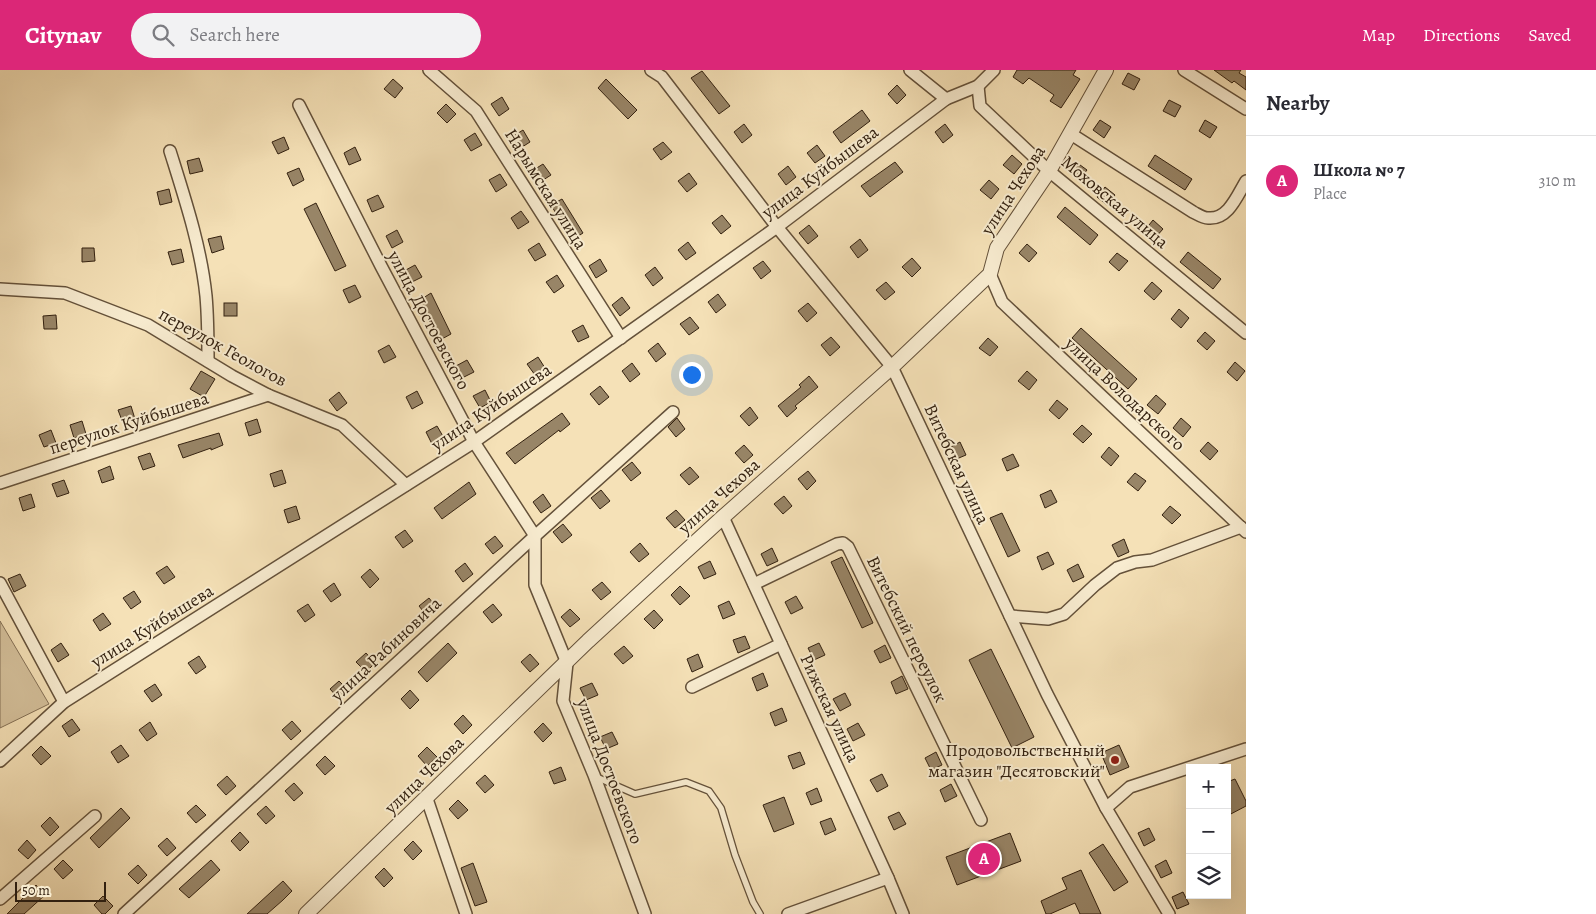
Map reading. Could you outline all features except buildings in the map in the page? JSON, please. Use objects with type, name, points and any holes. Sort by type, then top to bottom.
[{"type":"street","name":"Нарымская улица","points":[[429,70],[476,111],[620,338]]},
{"type":"street","name":"Витебская улица","points":[[651,70],[662,76],[777,227],[892,367],[1047,694],[1106,808],[1169,914]]},
{"type":"street","points":[[910,70],[946,98]]},
{"type":"street","name":"улица Куйбышева","points":[[0,762],[64,702],[474,442],[777,227],[946,98],[978,86],[994,70]]},
{"type":"street","name":"улица Чехова","points":[[306,914],[427,799],[588,641],[723,517],[892,367],[990,274],[997,248],[1049,171],[1106,70]]},
{"type":"street","points":[[1184,70],[1246,108]]},
{"type":"street","name":"Моховская улица","points":[[978,86],[980,106],[1049,171],[1246,333]]},
{"type":"street","name":"улица Достоевского","points":[[299,105],[474,442],[535,536],[535,585],[567,663],[563,702],[594,776],[645,914]]},
{"type":"street","points":[[1071,134],[1206,219],[1220,216],[1230,207],[1246,181]]},
{"type":"street","points":[[170,151],[199,253],[206,296],[208,362]]},
{"type":"street","name":"улица Володарского","points":[[990,274],[1002,302],[1243,530]]},
{"type":"street","name":"переулок Геологов","points":[[0,289],[65,293],[148,325],[208,362],[268,395],[342,425],[406,485]]},
{"type":"street","name":"переулок Куйбышева","points":[[0,483],[268,395]]},
{"type":"street","name":"улица Рабиновича","points":[[124,914],[535,536],[673,412]]},
{"type":"street","name":"Рижская улица","points":[[723,517],[903,914]]},
{"type":"street","points":[[1010,616],[1048,620],[1064,614],[1095,585],[1117,568],[1135,562],[1152,560],[1243,530]]},
{"type":"street","name":"Витебский переулок","points":[[754,584],[837,544],[842,543],[848,547],[981,820]]},
{"type":"street","points":[[0,583],[64,702]]},
{"type":"street","points":[[692,687],[781,644]]},
{"type":"street","points":[[1106,808],[1130,787],[1246,749]]},
{"type":"street","points":[[427,799],[464,913]]},
{"type":"street","points":[[0,899],[95,816]]},
{"type":"street","points":[[788,914],[888,878]]},
{"type":"lane","points":[[594,776],[635,794],[686,782],[709,791],[721,808],[735,855],[753,902],[760,914]]},
{"type":"shaded area","points":[[0,621],[49,704],[0,728]]},
{"type":"place","name":"Продовольственный магазин \"Деcятовский\"","points":[[1115,760]]},
{"type":"place","name":"Школа № 7","points":[[984,859]]}]
